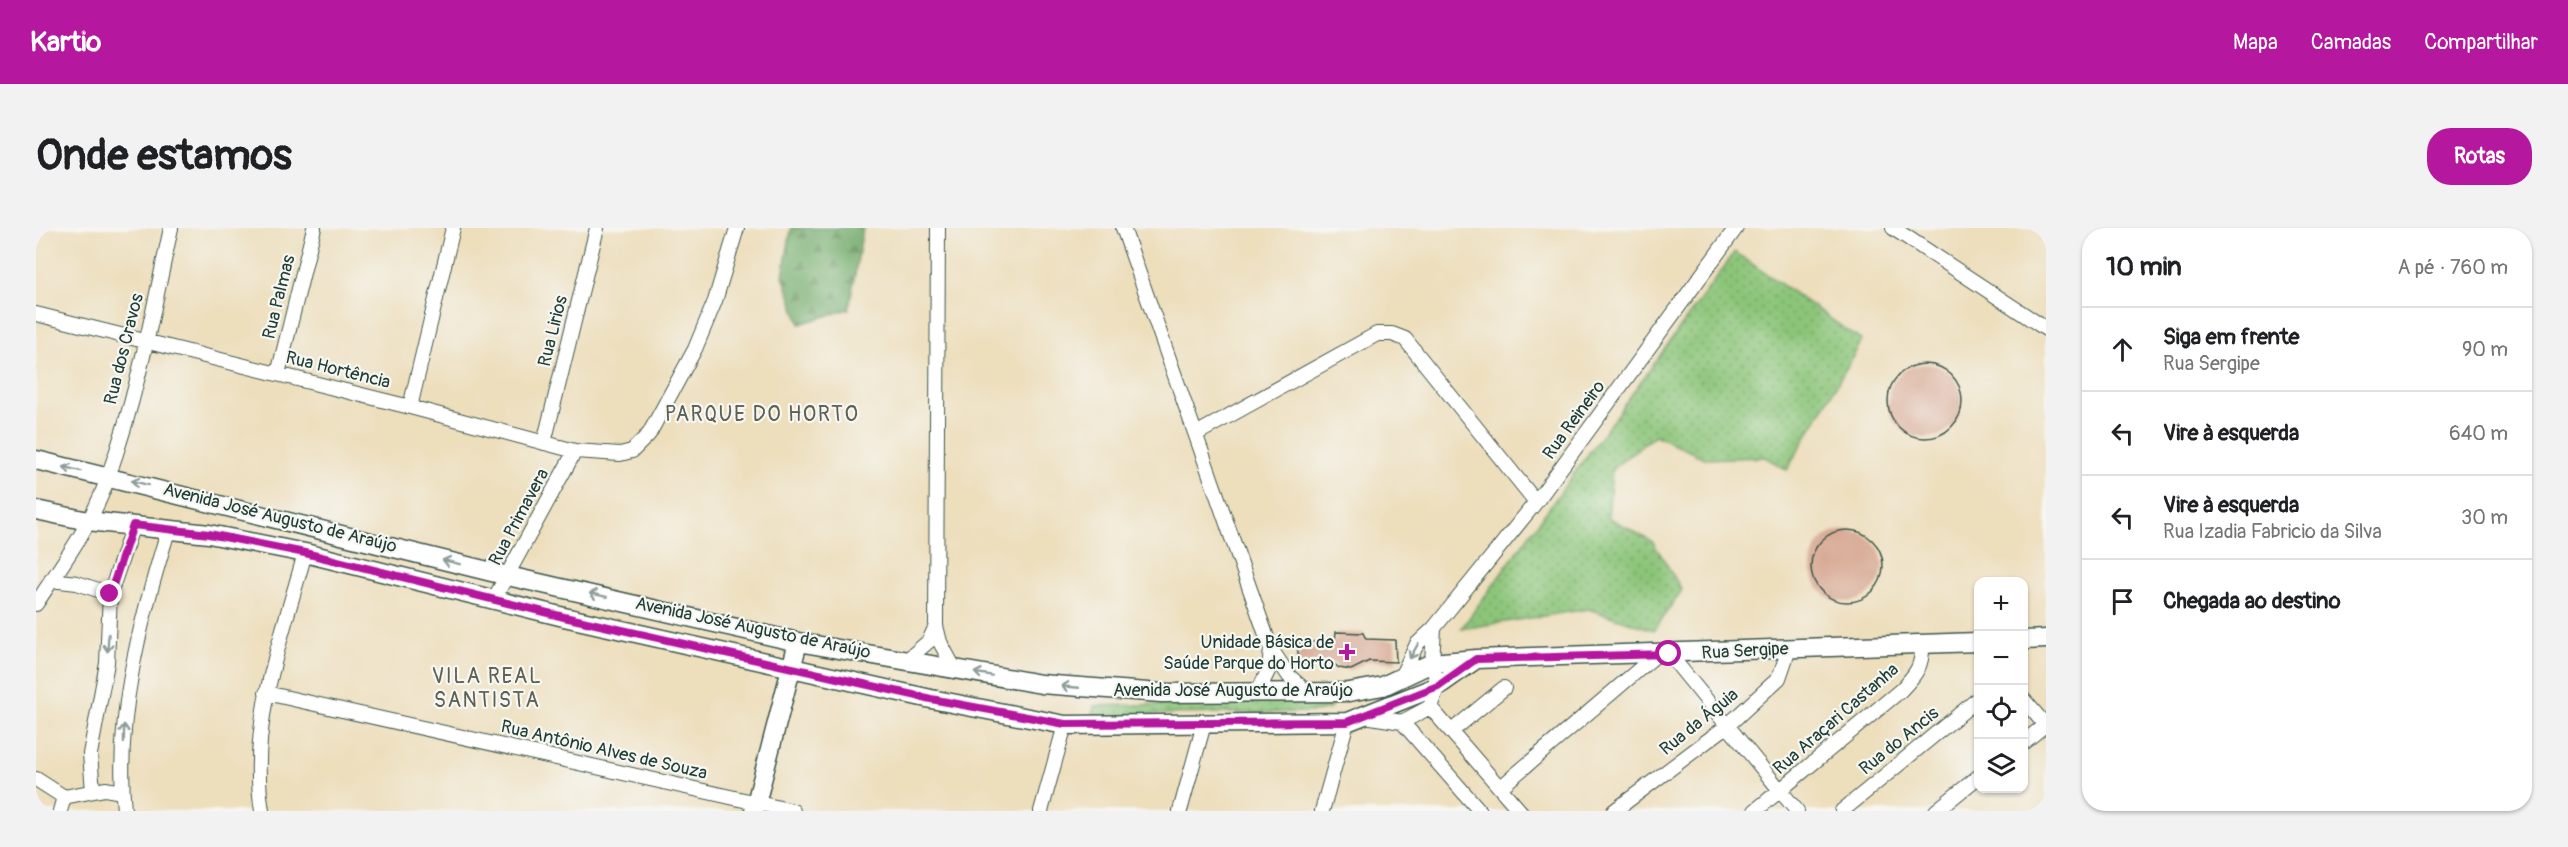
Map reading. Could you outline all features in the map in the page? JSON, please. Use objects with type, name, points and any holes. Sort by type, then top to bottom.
[{"type":"street","name":"Rua dos Cravos","points":[[36,604],[88,521],[108,478],[146,342],[171,228]]},
{"type":"street","name":"Rua Palmas","points":[[278,374],[314,228]]},
{"type":"street","points":[[410,406],[453,228]]},
{"type":"street","name":"Rua Lirios","points":[[544,443],[597,228]]},
{"type":"street","name":"Rua Hortência","points":[[36,314],[410,406],[575,451],[620,454],[632,451],[649,434],[695,349],[716,301],[737,228]]},
{"type":"street","points":[[938,228],[936,626],[940,642],[954,668]]},
{"type":"street","points":[[1123,228],[1271,650],[1289,676],[1307,692]]},
{"type":"street","name":"Rua Reineiro","points":[[1400,679],[1417,644],[1434,628],[1536,502],[1736,228]]},
{"type":"street","points":[[1893,228],[2046,329]]},
{"type":"street","points":[[1196,434],[1377,334],[1392,334],[1405,339],[1536,502]]},
{"type":"street","name":"Rua Primavera","points":[[494,599],[575,451]]},
{"type":"street","name":"Avenida José Augusto de Araújo","points":[[36,460],[108,478],[127,480],[508,576],[798,645],[907,660],[1041,684],[1161,693],[1349,692],[1383,686],[1432,663],[1476,659]]},
{"type":"street","name":"Avenida José Augusto de Araújo","points":[[36,510],[88,521],[209,534],[305,553],[494,599],[931,699],[1065,724],[1347,722],[1438,686],[1476,659]]},
{"type":"street","points":[[93,791],[90,754],[107,663],[110,594],[133,525]]},
{"type":"street","points":[[124,811],[122,792],[126,704],[142,615],[168,531]]},
{"type":"street","points":[[262,811],[259,742],[266,693],[305,553]]},
{"type":"street","points":[[51,580],[77,584],[110,594]]},
{"type":"street","points":[[907,660],[929,641],[936,626]]},
{"type":"street","points":[[1365,716],[1402,722],[1430,707],[1438,686],[1432,663],[1431,642],[1434,628]]},
{"type":"street","points":[[2028,640],[2046,639]]},
{"type":"street","name":"Rua Sergipe","points":[[1476,659],[1663,655],[1974,642]]},
{"type":"street","name":"Rua Araçari Castanha","points":[[1755,811],[1901,690],[1920,670],[1923,659],[1922,644]]},
{"type":"street","points":[[755,807],[798,645]]},
{"type":"street","name":"Rua da Águia","points":[[1614,811],[1727,726],[1779,678],[1789,648]]},
{"type":"street","points":[[1257,694],[1269,669],[1271,650]]},
{"type":"street","points":[[1501,787],[1663,655],[1727,726],[1797,811]]},
{"type":"street","points":[[1453,730],[1504,688]]},
{"type":"street","name":"Rua Antônio Alves de Souza","points":[[266,693],[755,807],[793,811]]},
{"type":"street","name":"Rua do Ancis","points":[[1842,811],[1974,702]]},
{"type":"street","points":[[2028,705],[2046,725],[2028,739]]},
{"type":"street","points":[[1430,707],[1453,730],[1520,811]]},
{"type":"street","points":[[1322,811],[1347,722]]},
{"type":"street","points":[[1402,722],[1480,811]]},
{"type":"street","points":[[1041,811],[1065,724]]},
{"type":"street","points":[[1180,811],[1204,724]]},
{"type":"street","points":[[36,779],[62,804],[93,791],[105,789],[122,792]]},
{"type":"street","points":[[1936,811],[1974,780]]},
{"type":"green space","points":[[791,228],[863,228],[849,309],[800,324],[783,276]]},
{"type":"green space","points":[[1735,252],[1862,341],[1787,470],[1765,457],[1706,459],[1655,435],[1612,469],[1608,517],[1653,542],[1682,590],[1654,630],[1588,609],[1461,629]]},
{"type":"green space","points":[[1335,700],[1330,709],[1315,712],[1092,715],[1094,706]]},
{"type":"building","points":[[1925,364],[1946,370],[1956,380],[1962,401],[1956,422],[1946,432],[1925,438],[1904,432],[1894,422],[1888,401],[1894,380],[1904,370]]},
{"type":"building","points":[[1847,530],[1867,536],[1877,546],[1883,566],[1877,586],[1867,596],[1847,602],[1827,596],[1817,586],[1811,566],[1817,546],[1827,536]]},
{"type":"building","name":"Unidade Básica de Saúde Parque do Horto","points":[[1336,632],[1363,633],[1366,639],[1395,640],[1396,662],[1369,661],[1351,670],[1339,668],[1333,663],[1299,664],[1297,643],[1335,641]]},
{"type":"place","name":"Unidade Básica de Saúde Parque do Horto","points":[[1347,652]]},
{"type":"district","name":"PARQUE DO HORTO","points":[[762,414]]},
{"type":"district","name":"VILA REAL SANTISTA","points":[[487,688]]},
{"type":"route","points":[[110,594],[133,525],[168,531],[209,534],[305,553],[564,617],[931,699],[1065,724],[1347,722],[1438,686],[1476,659],[1669,654]]}]
